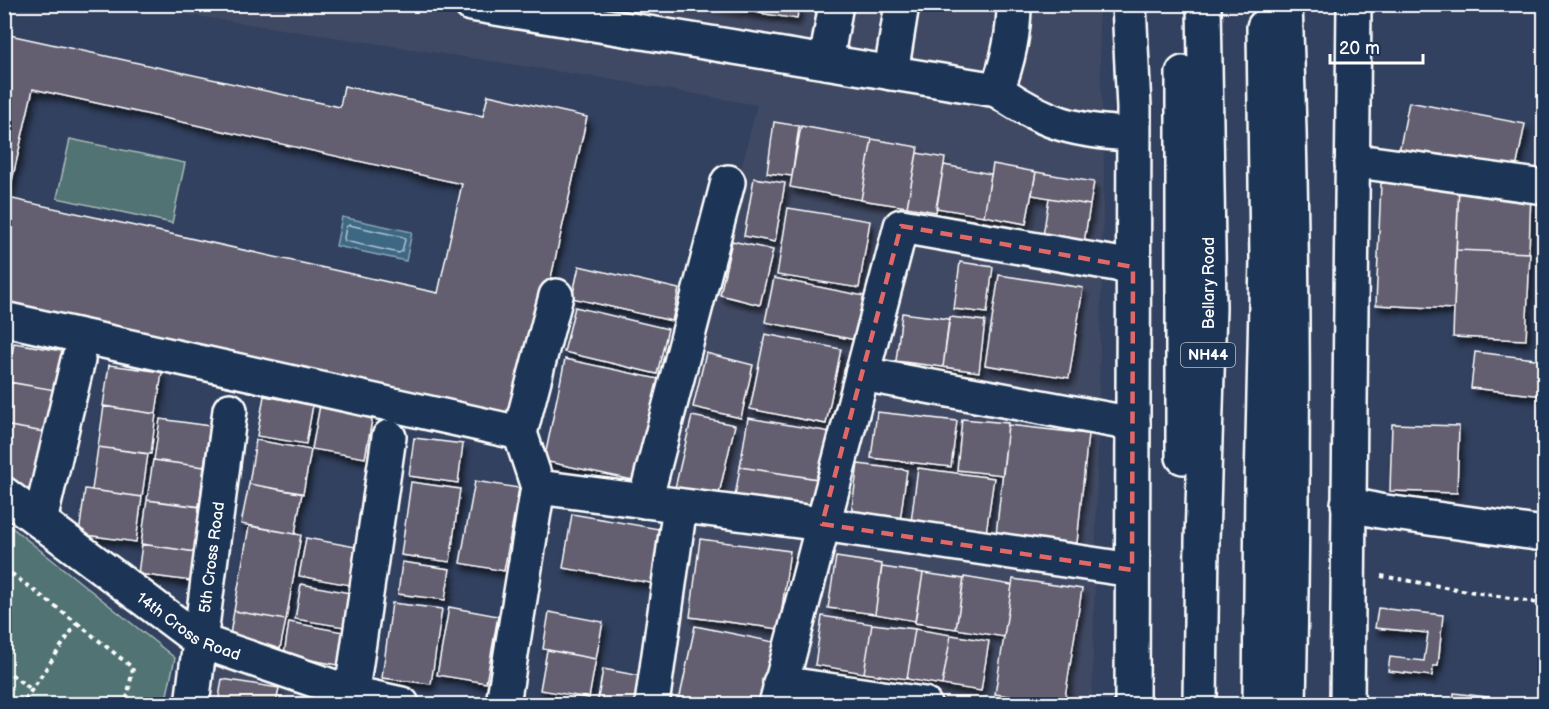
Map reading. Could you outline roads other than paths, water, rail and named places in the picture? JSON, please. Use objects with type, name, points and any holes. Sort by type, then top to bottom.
[{"type":"main road","points":[[471,4],[997,90],[1017,104],[1060,125],[1084,131],[1133,134]]},
{"type":"main road","points":[[826,62],[836,4]]},
{"type":"main road","points":[[891,73],[902,4]]},
{"type":"main road","points":[[997,90],[1006,68],[1011,44],[1014,4]]},
{"type":"main road","points":[[1129,4],[1133,134],[1132,705]]},
{"type":"main road","name":"Bellary Road","points":[[1182,705],[1183,4]]},
{"type":"main road","name":"Bellary Road","points":[[1200,705],[1209,308],[1204,4]]},
{"type":"main road","points":[[1260,705],[1267,259],[1264,4]]},
{"type":"main road","points":[[1285,4],[1291,165],[1290,705]]},
{"type":"main road","points":[[1347,705],[1354,4]]},
{"type":"main road","points":[[1352,163],[1372,163],[1545,187]]},
{"type":"main road","points":[[645,501],[728,182]]},
{"type":"main road","points":[[924,705],[778,694],[901,226],[1133,267]]},
{"type":"main road","points":[[503,705],[538,487],[520,433],[556,296]]},
{"type":"main road","points":[[4,319],[520,433]]},
{"type":"main road","points":[[40,521],[78,360]]},
{"type":"main road","points":[[862,374],[1133,424]]},
{"type":"main road","name":"5th Cross Road","points":[[192,705],[230,410]]},
{"type":"main road","points":[[351,699],[389,437]]},
{"type":"main road","points":[[538,487],[822,524],[1132,570]]},
{"type":"main road","name":"14th Cross Road","points":[[4,494],[200,641],[351,699],[402,705]]},
{"type":"main road","points":[[1348,504],[1379,511],[1545,534]]},
{"type":"main road","points":[[652,705],[680,506]]},
{"type":"water","points":[[342,217],[412,232],[406,261],[336,246]]}]
